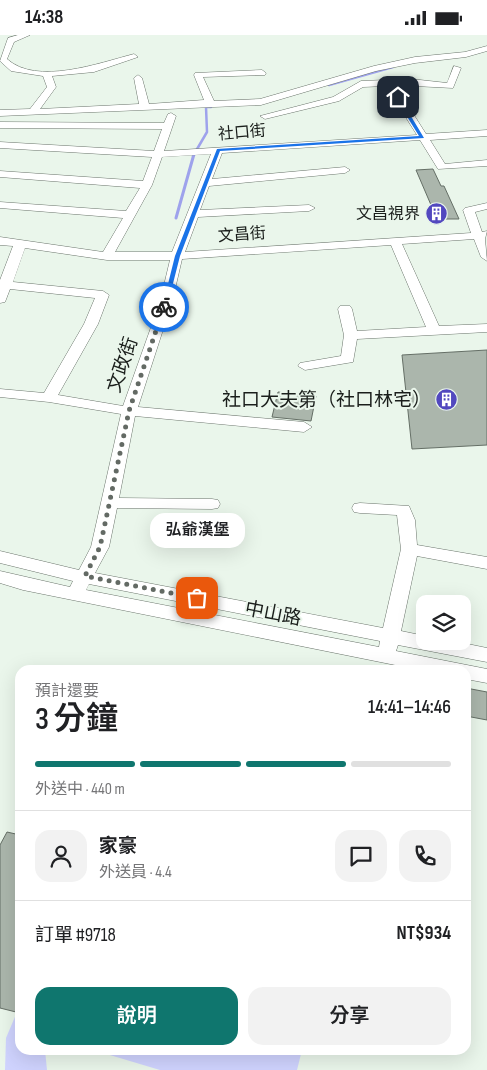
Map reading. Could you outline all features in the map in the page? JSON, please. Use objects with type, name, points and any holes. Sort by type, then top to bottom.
[{"type":"street","points":[[26,35],[11,40],[2,53],[3,59],[13,69],[47,73],[94,69],[134,57]]},
{"type":"street","points":[[0,113],[261,102],[374,69],[415,60],[466,54],[487,48]]},
{"type":"street","points":[[265,116],[338,103],[361,84],[411,82],[450,86],[457,68]]},
{"type":"street","points":[[33,112],[52,87],[47,73]]},
{"type":"street","points":[[205,104],[209,101],[198,75],[262,73]]},
{"type":"street","points":[[138,78],[145,108]]},
{"type":"street","points":[[389,83],[442,167],[487,163]]},
{"type":"street","points":[[0,125],[15,112]]},
{"type":"street","points":[[134,116],[173,119]]},
{"type":"street","points":[[0,125],[173,119]]},
{"type":"street","points":[[107,256],[147,185],[173,119]]},
{"type":"street","name":"社口街","points":[[0,145],[159,154],[487,133]]},
{"type":"street","points":[[208,183],[346,168],[333,142]]},
{"type":"street","name":"文政街","points":[[75,594],[100,547],[129,411],[166,303],[177,256],[193,214],[208,183],[218,150]]},
{"type":"street","points":[[0,174],[147,185]]},
{"type":"street","points":[[0,205],[129,215]]},
{"type":"street","points":[[487,206],[470,210],[482,235],[487,257]]},
{"type":"street","points":[[193,214],[309,208]]},
{"type":"street","name":"文昌街","points":[[0,241],[107,256],[177,256],[482,235]]},
{"type":"street","points":[[395,241],[433,329]]},
{"type":"street","points":[[0,299],[2,285],[20,244]]},
{"type":"street","points":[[2,285],[103,295],[91,324],[49,398]]},
{"type":"street","points":[[306,366],[348,359],[351,335],[345,309]]},
{"type":"street","points":[[351,335],[433,329],[487,328]]},
{"type":"street","points":[[0,393],[49,398],[129,411],[304,427]]},
{"type":"street","points":[[110,503],[212,504]]},
{"type":"street","points":[[360,507],[403,511],[408,520],[406,539],[410,549],[386,656]]},
{"type":"street","points":[[410,549],[487,563]]},
{"type":"street","name":"中山路","points":[[0,557],[48,570],[487,655]]},
{"type":"street","name":"中山路","points":[[0,577],[24,584],[432,665]]},
{"type":"street","points":[[471,673],[487,676]]},
{"type":"shaded area","points":[[15,1017],[15,1055],[46,1055],[47,1070],[5,1070],[6,1038]]},
{"type":"shaded area","points":[[110,1055],[301,1055],[297,1070],[160,1070]]},
{"type":"building","points":[[433,169],[441,186],[444,186],[459,219],[437,219],[416,170]]},
{"type":"building","name":"社口大夫第（社口林宅）","points":[[487,350],[487,445],[412,449],[402,355]]},
{"type":"building","points":[[278,392],[316,396],[311,421],[272,417]]},
{"type":"building","points":[[471,689],[487,692],[487,720],[471,717]]},
{"type":"building","points":[[7,832],[15,834],[15,1012],[0,1008],[0,845]]},
{"type":"waterway","points":[[329,85],[393,67]]},
{"type":"waterway","points":[[194,155],[207,132],[206,107],[211,107]]},
{"type":"waterway","points":[[176,218],[194,155]]},
{"type":"way so far","points":[[164,307],[129,411],[100,547],[85,576],[197,598]]},
{"type":"place","name":"文昌視界","points":[[436,214]]},
{"type":"place","name":"社口大夫第（社口林宅）","points":[[447,400]]},
{"type":"place","name":"弘爺漢堡","points":[[197,598]]},
{"type":"route","points":[[164,307],[177,256],[195,209],[208,183],[218,150],[272,145],[422,137],[398,97]]}]
